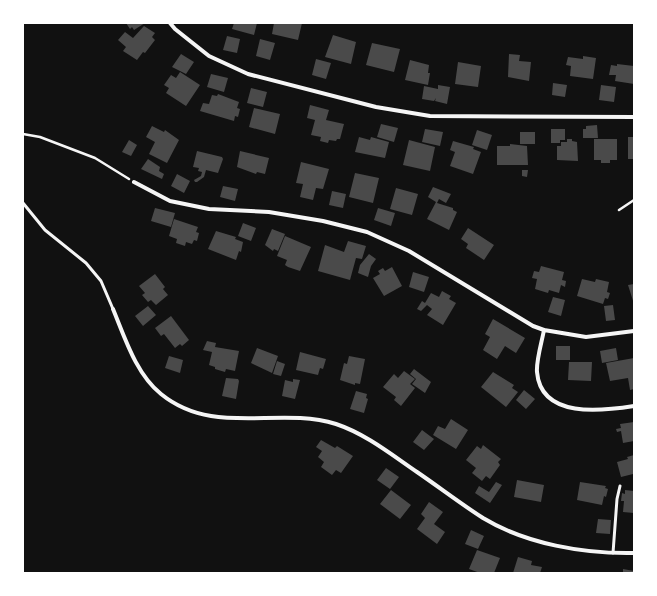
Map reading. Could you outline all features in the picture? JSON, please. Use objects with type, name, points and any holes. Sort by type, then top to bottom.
[{"type":"street","points":[[170,23],[175,29],[209,56],[248,74],[376,107],[430,116],[634,117]]},
{"type":"street","points":[[134,182],[170,201],[209,209],[269,212],[323,221],[367,232],[409,251],[533,326],[544,330],[586,337],[634,331]]},
{"type":"street","points":[[113,309],[139,368],[160,394],[192,412],[232,420],[293,417],[336,424],[369,439],[484,518],[529,538],[563,547],[613,553],[634,553]]},
{"type":"street","points":[[544,330],[537,372],[543,390],[558,403],[574,409],[596,410],[634,406]]},
{"type":"lane","points":[[23,203],[44,230],[86,263],[101,281],[113,309]]},
{"type":"lane","points":[[613,553],[617,499],[620,486]]},
{"type":"path","points":[[23,134],[40,138],[95,158],[134,182]]},
{"type":"path","points":[[619,210],[634,200]]},
{"type":"building","points":[[126,23],[145,23],[134,30],[132,27],[130,29]]},
{"type":"building","points":[[234,23],[257,23],[254,35],[232,29]]},
{"type":"building","points":[[274,23],[302,23],[298,40],[272,34]]},
{"type":"building","points":[[144,26],[155,33],[152,37],[155,40],[145,53],[143,52],[137,60],[123,51],[126,47],[118,40],[125,32],[133,38]]},
{"type":"building","points":[[333,35],[356,42],[351,64],[325,57]]},
{"type":"building","points":[[227,36],[240,39],[237,53],[223,50]]},
{"type":"building","points":[[260,39],[275,43],[270,60],[256,56]]},
{"type":"building","points":[[372,43],[400,49],[394,72],[366,65]]},
{"type":"building","points":[[181,54],[194,62],[186,74],[172,67]]},
{"type":"building","points":[[509,54],[520,55],[519,61],[531,62],[529,81],[508,77]]},
{"type":"building","points":[[583,56],[596,58],[593,79],[570,76],[571,66],[566,65],[568,57],[583,59]]},
{"type":"building","points":[[316,59],[331,63],[326,79],[312,75]]},
{"type":"building","points":[[410,60],[429,65],[428,73],[430,73],[428,85],[405,80]]},
{"type":"building","points":[[458,62],[481,66],[478,87],[455,84]]},
{"type":"building","points":[[617,64],[634,66],[634,84],[615,81],[616,75],[609,75],[611,65],[617,66]]},
{"type":"building","points":[[180,72],[200,85],[186,106],[166,93],[169,88],[164,85],[171,75],[176,78]]},
{"type":"building","points":[[211,74],[228,78],[224,92],[207,87]]},
{"type":"building","points":[[553,83],[567,85],[565,97],[552,95]]},
{"type":"building","points":[[438,85],[450,87],[447,104],[435,101],[436,98],[434,101],[422,99],[424,86],[438,89]]},
{"type":"building","points":[[601,85],[616,87],[614,102],[599,100]]},
{"type":"building","points":[[251,88],[267,92],[263,107],[247,103]]},
{"type":"building","points":[[218,94],[239,102],[237,108],[240,109],[238,117],[235,116],[234,121],[200,111],[203,103],[209,104],[212,95],[217,96]]},
{"type":"building","points":[[310,105],[329,110],[326,120],[344,124],[340,139],[337,139],[336,141],[329,140],[328,143],[320,141],[321,137],[311,135],[315,120],[307,118]]},
{"type":"building","points":[[254,108],[280,114],[275,134],[249,127]]},
{"type":"building","points":[[381,124],[398,128],[394,142],[377,137]]},
{"type":"building","points":[[597,125],[598,138],[583,138],[583,129],[586,129],[586,126]]},
{"type":"building","points":[[152,126],[164,132],[165,130],[179,140],[167,163],[149,154],[155,142],[146,137]]},
{"type":"building","points":[[425,129],[443,132],[440,146],[422,142]]},
{"type":"building","points":[[551,129],[565,129],[565,140],[560,140],[560,143],[551,143]]},
{"type":"building","points":[[477,130],[492,135],[487,150],[472,145]]},
{"type":"building","points":[[520,132],[535,132],[535,144],[520,144]]},
{"type":"building","points":[[359,137],[370,140],[371,137],[389,142],[385,158],[355,152]]},
{"type":"building","points":[[628,137],[634,137],[634,159],[628,159]]},
{"type":"building","points":[[567,139],[572,139],[572,141],[577,142],[578,161],[557,160],[557,146],[561,146],[561,142],[567,142]]},
{"type":"building","points":[[594,139],[617,139],[617,160],[610,160],[610,163],[601,163],[601,160],[594,160]]},
{"type":"building","points":[[129,140],[137,145],[131,156],[122,152]]},
{"type":"building","points":[[409,140],[435,147],[430,171],[403,165]]},
{"type":"building","points":[[453,141],[474,147],[473,149],[481,152],[473,174],[450,166],[455,152],[450,150]]},
{"type":"building","points":[[510,144],[527,146],[528,165],[497,165],[497,146],[510,146]]},
{"type":"building","points":[[197,151],[222,157],[223,159],[218,173],[206,170],[204,177],[195,182],[194,180],[201,176],[202,172],[198,171],[199,168],[193,167]]},
{"type":"building","points":[[240,151],[269,158],[265,174],[257,172],[256,174],[237,167]]},
{"type":"building","points":[[148,159],[160,167],[159,171],[164,174],[162,179],[141,169]]},
{"type":"building","points":[[301,162],[329,169],[323,189],[316,188],[313,200],[300,197],[303,184],[296,183]]},
{"type":"building","points":[[522,170],[528,170],[527,177],[522,176]]},
{"type":"building","points":[[355,173],[379,178],[373,203],[349,197]]},
{"type":"building","points":[[177,174],[190,181],[184,193],[171,186]]},
{"type":"building","points":[[223,186],[238,189],[235,201],[220,197]]},
{"type":"building","points":[[433,187],[451,194],[446,203],[439,199],[437,203],[453,208],[453,210],[457,212],[449,230],[427,219],[436,202],[428,197]]},
{"type":"building","points":[[396,188],[418,194],[412,215],[390,209]]},
{"type":"building","points":[[332,191],[346,194],[343,208],[329,205]]},
{"type":"building","points":[[155,208],[175,213],[171,227],[151,221]]},
{"type":"building","points":[[378,208],[395,213],[391,226],[374,220]]},
{"type":"building","points":[[174,219],[198,227],[196,232],[199,233],[197,241],[194,240],[192,244],[186,242],[185,246],[176,243],[177,239],[169,236]]},
{"type":"building","points":[[243,223],[256,228],[251,241],[238,236]]},
{"type":"building","points":[[468,228],[494,245],[484,260],[466,248],[468,244],[461,239]]},
{"type":"building","points":[[272,229],[285,234],[278,251],[274,249],[273,251],[265,245]]},
{"type":"building","points":[[216,231],[236,237],[235,239],[243,242],[241,252],[239,251],[236,260],[208,249]]},
{"type":"building","points":[[285,236],[311,247],[300,271],[288,267],[285,265],[287,260],[277,256]]},
{"type":"building","points":[[348,241],[366,246],[362,259],[356,258],[350,280],[318,271],[325,245],[344,252]]},
{"type":"building","points":[[369,254],[376,259],[371,266],[368,277],[358,273],[360,265]]},
{"type":"building","points":[[541,266],[564,272],[562,280],[566,281],[565,287],[561,285],[559,293],[549,290],[548,293],[535,289],[537,279],[532,278],[534,271],[539,272]]},
{"type":"building","points":[[392,267],[402,286],[384,296],[373,278],[380,274],[378,271],[383,268],[385,271]]},
{"type":"building","points":[[413,272],[429,277],[424,292],[409,287]]},
{"type":"building","points":[[155,274],[165,287],[163,289],[168,295],[156,305],[151,300],[148,302],[142,295],[145,293],[139,286]]},
{"type":"building","points":[[582,279],[595,282],[596,279],[609,282],[607,292],[610,293],[608,299],[605,298],[603,304],[577,296]]},
{"type":"building","points":[[634,284],[634,304],[628,285]]},
{"type":"building","points":[[442,291],[451,296],[449,299],[456,303],[443,325],[427,315],[432,309],[427,305],[421,311],[417,309],[422,301],[425,303],[431,293],[439,297]]},
{"type":"building","points":[[553,297],[565,300],[561,316],[548,312]]},
{"type":"building","points":[[613,305],[615,320],[606,321],[604,306]]},
{"type":"building","points":[[148,306],[156,315],[143,326],[135,316]]},
{"type":"building","points":[[171,316],[189,340],[182,346],[180,344],[175,348],[164,334],[161,336],[155,328]]},
{"type":"building","points":[[493,319],[525,338],[516,353],[505,346],[497,359],[483,350],[490,337],[485,334]]},
{"type":"building","points":[[207,341],[216,343],[215,347],[239,351],[235,371],[226,369],[225,372],[215,369],[215,367],[209,365],[212,352],[203,350]]},
{"type":"building","points":[[556,346],[570,346],[570,360],[556,360]]},
{"type":"building","points":[[257,348],[278,356],[272,373],[251,363]]},
{"type":"building","points":[[616,348],[618,360],[602,363],[600,351]]},
{"type":"building","points":[[300,352],[326,359],[323,369],[320,368],[318,375],[296,370]]},
{"type":"building","points":[[169,356],[183,360],[180,373],[165,368]]},
{"type":"building","points":[[349,356],[365,359],[360,384],[355,383],[355,385],[340,380],[344,363],[347,364]]},
{"type":"building","points":[[634,358],[634,389],[630,390],[628,378],[610,381],[606,363]]},
{"type":"building","points":[[277,361],[285,364],[281,376],[273,374]]},
{"type":"building","points":[[569,362],[592,362],[591,381],[568,380]]},
{"type":"building","points":[[414,369],[431,382],[425,393],[412,384],[416,379],[410,374]]},
{"type":"building","points":[[404,371],[415,379],[410,384],[415,388],[401,406],[394,400],[396,397],[383,387],[394,374],[398,378]]},
{"type":"building","points":[[493,372],[514,385],[512,388],[518,392],[506,407],[481,387]]},
{"type":"building","points":[[226,378],[238,379],[239,381],[236,399],[222,396]]},
{"type":"building","points":[[293,379],[300,380],[295,399],[282,396],[285,380],[293,382]]},
{"type":"building","points":[[524,390],[535,399],[526,409],[516,400]]},
{"type":"building","points":[[356,391],[367,394],[366,398],[368,399],[364,413],[350,409]]},
{"type":"building","points":[[451,419],[468,430],[456,449],[433,435],[438,426],[445,429]]},
{"type":"building","points":[[634,422],[634,441],[623,443],[621,431],[617,432],[616,429],[621,428],[620,424]]},
{"type":"building","points":[[422,430],[434,439],[424,450],[413,442]]},
{"type":"building","points":[[321,440],[335,448],[337,446],[353,456],[341,473],[336,470],[332,475],[321,467],[324,462],[318,457],[322,451],[316,447]]},
{"type":"building","points":[[483,445],[501,459],[498,462],[500,465],[490,479],[486,476],[482,481],[472,473],[476,468],[466,460],[477,446],[481,449]]},
{"type":"building","points":[[634,455],[633,474],[621,477],[617,462],[628,459],[627,457]]},
{"type":"building","points":[[386,468],[399,477],[390,489],[377,480]]},
{"type":"building","points":[[517,480],[544,485],[541,502],[514,497]]},
{"type":"building","points":[[496,482],[502,485],[490,503],[475,493],[479,486],[489,492]]},
{"type":"building","points":[[580,482],[606,486],[605,488],[608,489],[606,497],[604,496],[602,505],[577,500]]},
{"type":"building","points":[[391,490],[411,505],[400,519],[380,504]]},
{"type":"building","points":[[625,490],[634,491],[634,513],[623,512],[624,501],[621,501],[622,493],[625,494]]},
{"type":"building","points":[[429,502],[443,512],[434,524],[445,532],[437,544],[417,529],[425,518],[421,514]]},
{"type":"building","points":[[598,519],[611,520],[610,534],[596,533]]},
{"type":"building","points":[[471,530],[484,536],[478,549],[465,544]]},
{"type":"building","points":[[477,550],[500,558],[494,573],[480,573],[469,569]]},
{"type":"building","points":[[518,557],[532,561],[531,565],[542,567],[540,573],[513,573]]},
{"type":"building","points":[[623,569],[634,571],[634,573],[623,573]]}]
